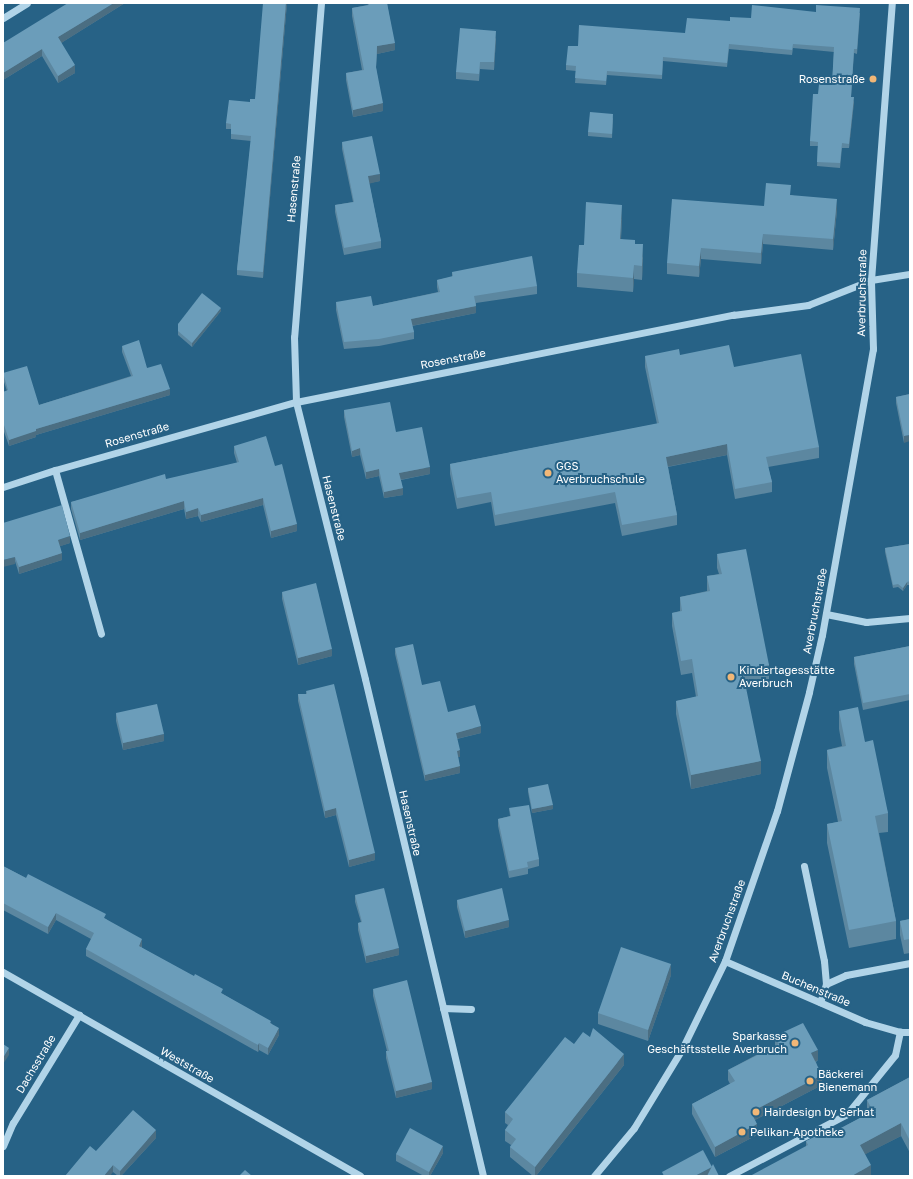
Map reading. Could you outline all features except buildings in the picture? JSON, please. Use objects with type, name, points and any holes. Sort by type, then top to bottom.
[{"type":"street","points":[[3,18],[27,3]]},
{"type":"street","name":"Hasenstraße","points":[[321,3],[294,337],[296,402],[483,1176]]},
{"type":"street","name":"Averbruchstraße","points":[[594,1176],[634,1128],[682,1050],[724,961],[777,811],[809,692],[826,614],[873,348],[871,280],[892,3]]},
{"type":"street","name":"Rosenstraße","points":[[3,487],[55,470],[296,402],[732,315],[808,306],[871,280],[910,274]]},
{"type":"street","points":[[55,470],[101,634]]},
{"type":"street","points":[[826,614],[866,622],[910,618]]},
{"type":"street","points":[[804,866],[824,961],[826,984],[820,1002]]},
{"type":"street","name":"Buchenstraße","points":[[724,961],[865,1022],[900,1032],[910,1032]]},
{"type":"street","points":[[826,984],[846,975],[910,963]]},
{"type":"street","name":"Weststraße","points":[[3,972],[360,1176]]},
{"type":"street","points":[[443,1008],[471,1009]]},
{"type":"street","name":"Dachsstraße","points":[[3,1146],[13,1123],[79,1015]]},
{"type":"street","points":[[728,1176],[847,1114],[895,1055],[900,1032]]},
{"type":"place","name":"Rosenstraße","points":[[873,79]]},
{"type":"place","name":"GGS Averbruchschule","points":[[548,473]]},
{"type":"place","name":"Kindertagesstätte Averbruch","points":[[731,677]]},
{"type":"place","name":"Sparkasse Geschäftsstelle Averbruch","points":[[795,1043]]},
{"type":"place","name":"Bäckerei Bienemann","points":[[810,1081]]},
{"type":"place","name":"Hairdesign by Serhat","points":[[756,1112]]},
{"type":"place","name":"Pelikan-Apotheke","points":[[742,1132]]}]
